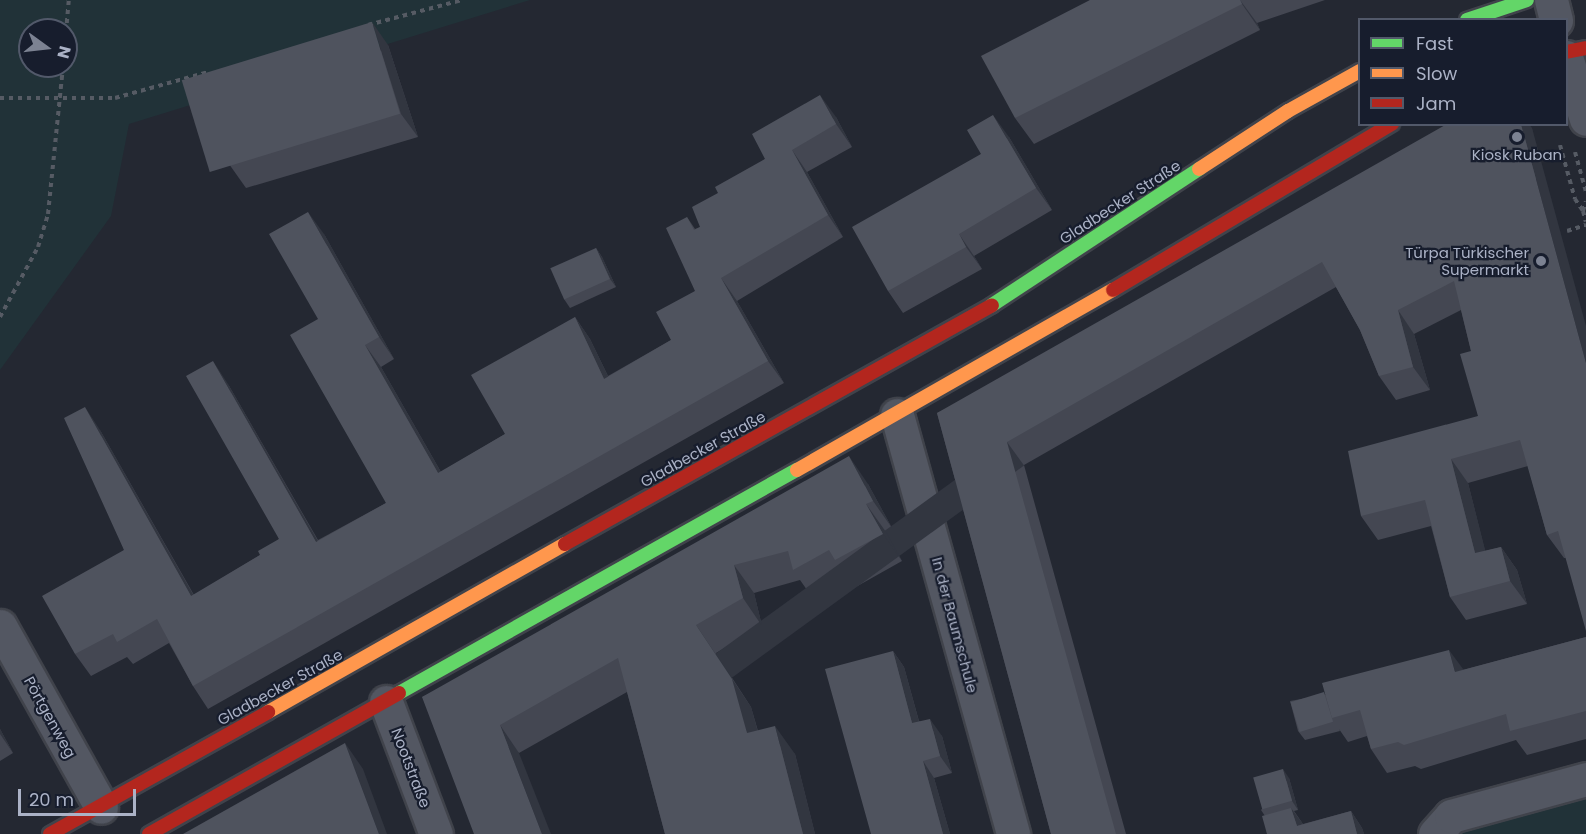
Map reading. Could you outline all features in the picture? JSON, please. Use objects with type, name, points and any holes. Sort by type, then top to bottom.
[{"type":"main road","points":[[1473,18],[1527,0]]},
{"type":"main road","points":[[1568,52],[1586,48]]},
{"type":"main road","name":"Gladbecker Straße","points":[[50,834],[1007,296],[1288,111],[1358,72]]},
{"type":"main road","points":[[149,834],[897,415],[1389,126]]},
{"type":"street","points":[[1551,0],[1556,18]]},
{"type":"street","points":[[1568,68],[1580,133]]},
{"type":"street","name":"In der Baumschule","points":[[897,415],[1013,834]]},
{"type":"street","name":"Pörtgenweg","points":[[0,626],[101,807]]},
{"type":"street","name":"Nootstraße","points":[[386,702],[436,834]]},
{"type":"street","points":[[1435,834],[1451,816],[1586,779]]},
{"type":"path","points":[[67,18],[69,0]]},
{"type":"path","points":[[356,29],[462,0]]},
{"type":"path","points":[[0,98],[60,95],[115,98],[219,69]]},
{"type":"path","points":[[0,317],[38,247],[48,214],[62,78]]},
{"type":"path","points":[[1580,133],[1586,192]]},
{"type":"path","points":[[1557,135],[1575,199],[1583,211],[1586,224],[1567,231]]},
{"type":"path","points":[[1583,211],[1586,201]]},
{"type":"shaded area","points":[[0,0],[530,0],[129,124],[111,216],[0,370]]},
{"type":"shaded area","points":[[1586,795],[1586,834],[1458,834],[1461,829]]},
{"type":"building","points":[[1090,0],[1240,0],[1242,4],[1015,118],[981,56]]},
{"type":"building","points":[[372,22],[400,114],[210,172],[182,80]]},
{"type":"building","points":[[820,95],[836,124],[792,150],[828,215],[721,278],[768,361],[193,686],[157,619],[117,642],[113,634],[75,654],[42,596],[124,550],[64,418],[85,407],[191,596],[260,555],[258,551],[279,539],[186,376],[213,361],[316,542],[386,503],[290,335],[318,319],[269,234],[308,212],[379,337],[365,345],[438,473],[505,434],[471,375],[575,317],[604,379],[671,340],[656,312],[695,291],[666,228],[687,217],[694,230],[700,227],[692,207],[718,193],[715,187],[765,159],[752,134]]},
{"type":"building","points":[[993,115],[1036,188],[959,234],[966,247],[888,291],[852,227],[981,154],[967,130]]},
{"type":"building","points":[[1443,126],[1522,126],[1586,363],[1586,631],[1558,531],[1547,535],[1520,440],[1451,459],[1475,553],[1501,547],[1510,581],[1450,597],[1425,500],[1361,516],[1348,451],[1478,416],[1460,354],[1471,351],[1454,281],[1398,310],[1413,367],[1379,376],[1360,330],[1322,262],[1007,442],[1116,834],[1051,834],[937,413]]},
{"type":"building","points":[[596,248],[610,279],[564,299],[550,268]]},
{"type":"building","points":[[849,456],[873,501],[866,504],[883,534],[835,560],[829,550],[793,570],[788,551],[734,565],[743,598],[696,625],[732,679],[747,733],[775,726],[803,834],[665,834],[618,658],[500,725],[542,834],[474,834],[422,697]]},
{"type":"building","points":[[1586,637],[1586,711],[1510,731],[1506,714],[1404,745],[1398,742],[1371,749],[1360,710],[1332,718],[1322,683],[1449,650],[1455,672]]},
{"type":"building","points":[[893,651],[912,723],[930,719],[940,756],[923,761],[943,834],[871,834],[825,669]]},
{"type":"building","points":[[1324,692],[1333,722],[1300,732],[1291,702]]},
{"type":"building","points":[[345,743],[379,834],[183,834]]},
{"type":"building","points":[[1283,769],[1292,801],[1262,809],[1253,778]]},
{"type":"building","points":[[1291,808],[1297,826],[1351,811],[1357,834],[1267,834],[1262,816]]},
{"type":"traffic: fast","points":[[1473,18],[1527,0]]},
{"type":"traffic: fast","points":[[992,305],[1199,169]]},
{"type":"traffic: fast","points":[[399,693],[797,470]]},
{"type":"traffic: slow","points":[[1199,169],[1288,111],[1358,72]]},
{"type":"traffic: slow","points":[[797,470],[1113,290]]},
{"type":"traffic: slow","points":[[268,712],[565,544]]},
{"type":"traffic: jam","points":[[1568,52],[1586,48]]},
{"type":"traffic: jam","points":[[1113,290],[1389,126]]},
{"type":"traffic: jam","points":[[565,544],[992,305]]},
{"type":"traffic: jam","points":[[149,834],[399,693]]},
{"type":"traffic: jam","points":[[50,834],[268,712]]},
{"type":"place","name":"Kiosk Ruban","points":[[1517,137]]},
{"type":"place","name":"Türpa Türkischer Supermarkt","points":[[1541,261]]}]
